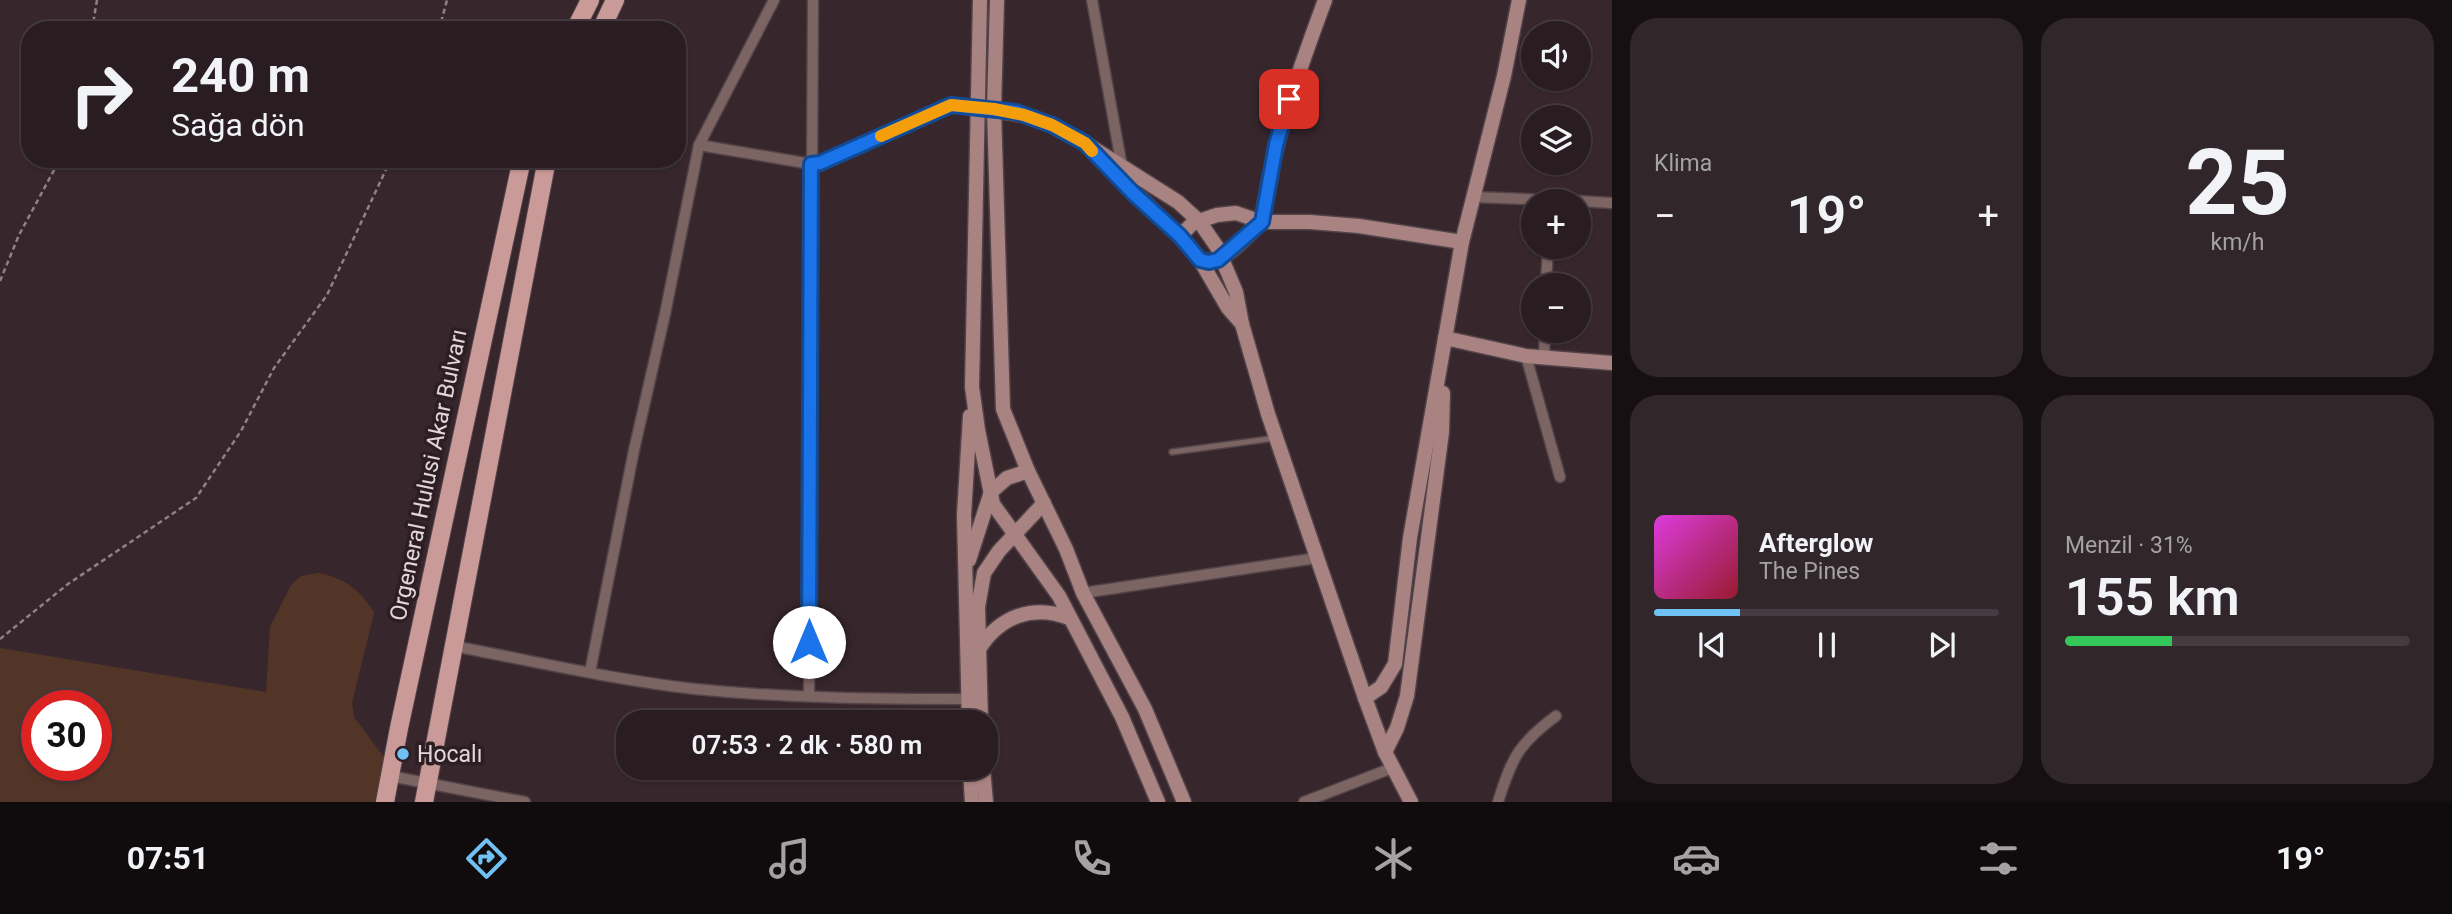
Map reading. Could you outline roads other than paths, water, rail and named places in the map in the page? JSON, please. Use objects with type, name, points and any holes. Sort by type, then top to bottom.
[{"type":"main road","points":[[580,21],[590,0]]},
{"type":"main road","points":[[605,21],[615,0]]},
{"type":"main road","name":"Orgeneral Hulusi Akar Bulvarı","points":[[386,802],[520,168]]},
{"type":"main road","points":[[424,802],[545,168]]},
{"type":"street","points":[[590,672],[699,145],[774,0]]},
{"type":"street","points":[[808,696],[813,0]]},
{"type":"street","points":[[968,710],[965,493],[972,387],[980,0]]},
{"type":"street","points":[[997,0],[994,109],[1003,409],[1083,593],[1145,709],[1184,802]]},
{"type":"street","points":[[1092,0],[1122,167]]},
{"type":"street","points":[[1200,260],[1213,262],[1222,257],[1262,222],[1270,170],[1281,125],[1325,0]]},
{"type":"street","points":[[1365,698],[1381,687],[1395,664],[1410,538],[1462,242],[1504,76],[1519,0]]},
{"type":"street","points":[[699,145],[811,164],[820,163],[951,105],[994,109],[1024,115],[1052,125],[1085,143],[1178,202],[1199,221],[1222,257],[1239,303],[1242,324],[1277,438],[1365,698],[1392,768],[1411,802]]},
{"type":"street","points":[[1085,143],[1133,193],[1180,236],[1200,260],[1227,308],[1242,324]]},
{"type":"street","points":[[1473,197],[1521,200]]},
{"type":"street","points":[[1591,202],[1612,203]]},
{"type":"street","points":[[1180,236],[1188,227],[1199,221],[1227,213],[1245,215],[1262,222],[1359,226],[1462,242]]},
{"type":"street","points":[[1445,339],[1526,356],[1612,363]]},
{"type":"street","points":[[1385,752],[1397,728],[1407,696],[1441,432],[1445,339]]},
{"type":"street","points":[[1544,357],[1545,343]]},
{"type":"street","points":[[1526,356],[1560,477]]},
{"type":"street","points":[[972,387],[993,504],[1059,596],[1122,717],[1158,802]]},
{"type":"street","points":[[965,572],[991,492],[1007,478],[1028,471]]},
{"type":"street","points":[[981,710],[978,607],[984,573],[999,551],[1044,503]]},
{"type":"street","points":[[1083,593],[1317,558]]},
{"type":"street","points":[[979,649],[993,630],[1013,617],[1036,612],[1069,618]]},
{"type":"street","points":[[453,646],[696,689],[808,696],[968,699]]},
{"type":"street","points":[[1498,802],[1517,751],[1556,716]]},
{"type":"street","points":[[1304,802],[1392,768]]},
{"type":"street","points":[[390,776],[525,802]]},
{"type":"street","points":[[971,780],[972,802]]},
{"type":"street","points":[[984,780],[986,802]]},
{"type":"lane","points":[[1172,452],[1277,438]]},
{"type":"place","name":"Hocalı","points":[[403,754]]}]
